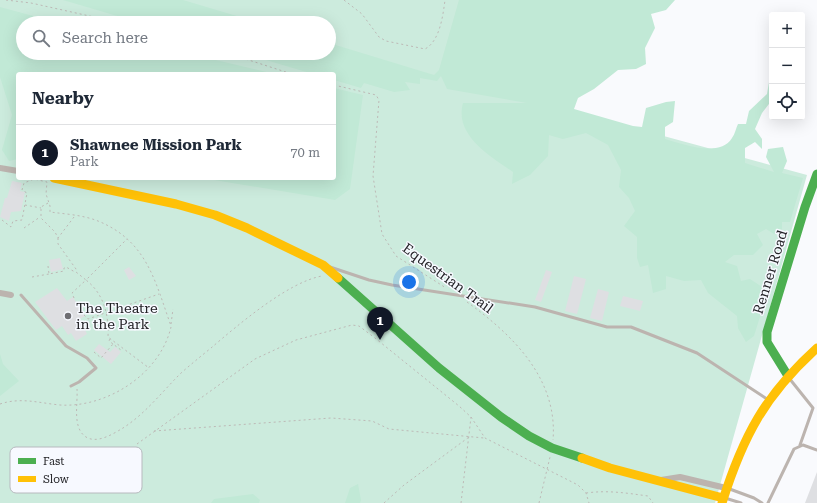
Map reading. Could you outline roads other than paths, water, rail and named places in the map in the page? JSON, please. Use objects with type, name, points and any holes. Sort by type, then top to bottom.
[{"type":"street","points":[[0,168],[16,171]]},
{"type":"street","name":"Renner Road","points":[[788,376],[767,342],[767,332],[804,207],[817,174]]},
{"type":"street","points":[[63,180],[200,210],[247,228],[323,265],[418,350],[501,417],[529,436],[552,448],[610,468],[661,480],[723,500],[744,441],[768,400],[788,376],[817,348]]},
{"type":"street","points":[[0,293],[11,295]]},
{"type":"street","points":[[661,480],[680,477],[726,488]]},
{"type":"lane","points":[[323,265],[369,280],[458,296],[534,307],[608,327],[631,327],[696,353],[768,400]]},
{"type":"lane","points":[[21,294],[66,346],[87,358],[96,368],[77,383],[70,386]]},
{"type":"lane","points":[[768,503],[794,449],[800,445],[813,408],[788,376]]},
{"type":"lane","points":[[800,445],[817,450]]},
{"type":"lane","points":[[726,488],[754,498],[762,503]]},
{"type":"lane","points":[[723,500],[740,503]]},
{"type":"place","name":"The Theatre in the Park","points":[[68,316]]},
{"type":"place","name":"Shawnee Mission Park","points":[[380,340]]}]
